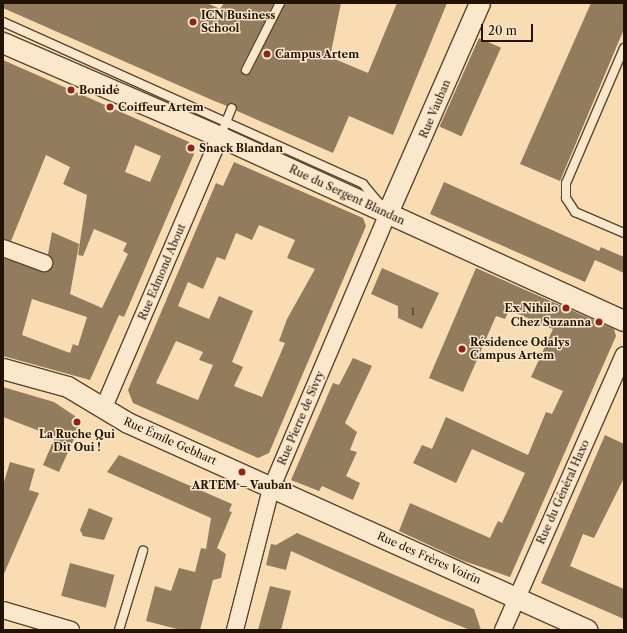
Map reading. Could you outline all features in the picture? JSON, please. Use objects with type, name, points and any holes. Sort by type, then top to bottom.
[{"type":"street","name":"Rue Vauban","points":[[388,213],[480,3]]},
{"type":"street","name":"Rue du Sergent Blandan","points":[[3,43],[223,129],[388,213],[624,321]]},
{"type":"street","name":"Rue Edmond About","points":[[104,407],[223,129]]},
{"type":"street","name":"Rue Pierre de Sivry","points":[[235,630],[271,489],[388,213]]},
{"type":"street","points":[[3,248],[44,264]]},
{"type":"street","name":"Rue du Général Haxo","points":[[503,630],[624,355]]},
{"type":"street","name":"Rue Émile Gebhart","points":[[3,369],[68,387],[104,407],[128,423],[271,489]]},
{"type":"street","name":"Rue des Frères Voirin","points":[[271,489],[517,597],[587,630]]},
{"type":"street","points":[[9,612],[71,630]]},
{"type":"lane","points":[[246,70],[280,3]]},
{"type":"lane","points":[[3,22],[223,129],[232,108]]},
{"type":"lane","points":[[624,48],[566,183],[566,198],[575,212],[624,233]]},
{"type":"lane","points":[[119,630],[143,551]]},
{"type":"building","name":"Campus Artem","points":[[3,3],[207,3],[220,9],[224,3],[274,3],[241,68],[246,75],[251,72],[285,3],[341,3],[330,57],[368,73],[397,3],[447,3],[393,135],[349,116],[333,153],[237,111],[234,103],[227,106],[212,100],[3,8]]},
{"type":"building","points":[[591,3],[624,3],[624,29],[560,181],[520,164]]},
{"type":"building","points":[[479,38],[501,48],[461,136],[440,127]]},
{"type":"building","points":[[3,60],[189,142],[194,154],[124,317],[119,315],[90,380],[3,356],[3,258],[46,272],[53,266],[48,254],[52,232],[79,244],[70,294],[102,308],[128,254],[123,251],[127,243],[94,229],[83,256],[78,255],[87,195],[63,184],[70,167],[46,155],[11,241],[3,239]],"holes":[[[135,145],[161,156],[150,182],[125,172]],[[32,299],[87,317],[78,346],[73,344],[70,353],[22,335]]]},
{"type":"building","points":[[234,162],[363,218],[366,226],[269,453],[258,458],[133,403],[128,390],[216,183],[223,186]],"holes":[[[259,225],[295,240],[287,258],[315,269],[287,319],[279,341],[285,343],[262,397],[234,386],[243,367],[232,362],[253,311],[219,296],[209,319],[178,306],[188,282],[203,289],[217,257],[225,260],[236,233],[252,240]],[[176,341],[203,352],[199,360],[213,365],[198,400],[156,383]]]},
{"type":"building","points":[[444,182],[599,251],[601,247],[624,257],[624,273],[595,260],[585,282],[430,214]]},
{"type":"building","points":[[382,268],[439,293],[422,329],[398,318],[398,306],[371,294]]},
{"type":"building","points":[[476,268],[614,329],[616,336],[510,577],[461,560],[399,531],[410,503],[490,538],[498,521],[502,523],[525,473],[472,449],[456,483],[413,463],[422,445],[432,449],[446,417],[528,455],[546,412],[552,414],[563,391],[531,377],[553,329],[509,310],[505,319],[496,316],[463,392],[429,378]]},
{"type":"building","points":[[353,358],[372,366],[345,423],[357,432],[350,450],[357,452],[346,476],[360,483],[353,500],[322,486],[319,491],[291,480],[333,383],[339,385]]},
{"type":"building","points":[[3,387],[54,402],[75,416],[79,428],[59,472],[43,465],[55,437],[3,417]]},
{"type":"building","points":[[605,435],[624,444],[624,478],[594,538],[583,534],[570,566],[624,589],[624,619],[541,583]]},
{"type":"building","points":[[119,455],[232,504],[229,511],[232,512],[217,548],[226,554],[221,578],[213,580],[200,630],[181,630],[146,621],[155,586],[171,591],[179,568],[195,572],[201,548],[206,549],[211,518],[107,472]]},
{"type":"building","points":[[10,462],[35,469],[29,490],[39,493],[3,576],[3,485]]},
{"type":"building","points":[[89,508],[113,518],[104,540],[83,536],[80,530]]},
{"type":"building","points":[[297,533],[474,609],[481,630],[470,630],[438,617],[291,551],[286,570],[266,565],[271,544],[276,545]]},
{"type":"building","points":[[70,563],[114,575],[106,608],[61,596]]},
{"type":"building","points":[[270,586],[291,591],[281,630],[258,630]]},
{"type":"place","name":"ICN Business School","points":[[193,22]]},
{"type":"place","name":"Campus Artem","points":[[267,54]]},
{"type":"place","name":"Bonidé","points":[[71,90]]},
{"type":"place","name":"Coiffeur Artem","points":[[110,107]]},
{"type":"place","name":"Snack Blandan","points":[[191,148]]},
{"type":"place","name":"Ex Nihilo","points":[[566,308]]},
{"type":"place","name":"Chez Suzanna","points":[[599,322]]},
{"type":"place","name":"Résidence Odalys Campus Artem","points":[[462,349]]},
{"type":"place","name":"La Ruche Qui Dit Oui !","points":[[77,422]]},
{"type":"place","name":"ARTEM – Vauban","points":[[242,472]]}]
